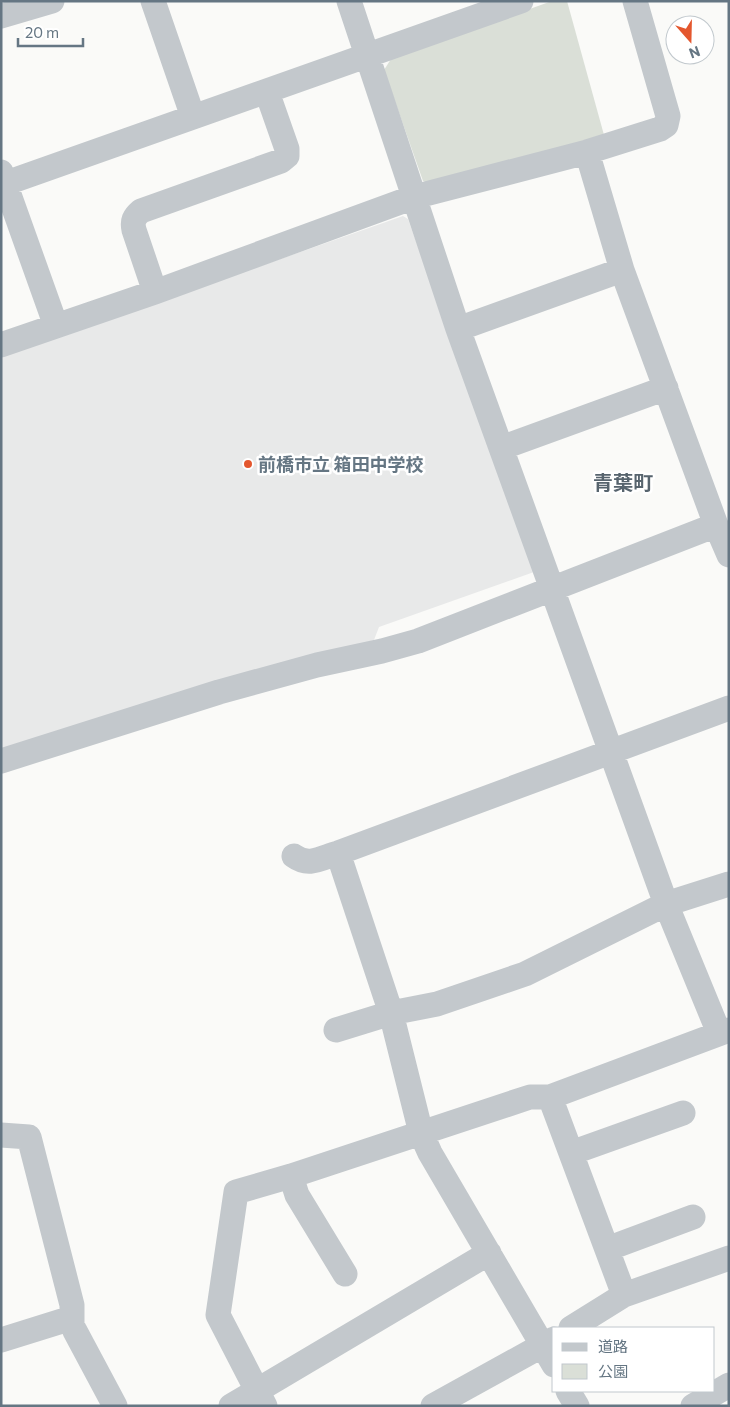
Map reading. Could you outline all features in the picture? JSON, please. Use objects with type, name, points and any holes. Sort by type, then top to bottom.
[{"type":"street","points":[[1,16],[52,1]]},
{"type":"street","points":[[153,1],[193,118]]},
{"type":"street","points":[[261,1398],[218,1315],[236,1192],[291,1176],[530,1097],[550,1097],[724,1032],[666,904],[551,590],[458,329],[349,1]]},
{"type":"street","points":[[1,345],[155,292],[414,197],[587,152],[660,129],[666,125],[668,116],[635,1]]},
{"type":"street","points":[[56,326],[3,180],[193,118],[368,56],[509,3]]},
{"type":"street","points":[[155,292],[134,230],[133,222],[136,216],[141,211],[281,161],[286,156],[287,149],[267,92]]},
{"type":"street","points":[[587,152],[622,270],[729,556]]},
{"type":"street","points":[[458,329],[622,270]]},
{"type":"street","points":[[501,448],[666,388]]},
{"type":"street","points":[[1,761],[220,692],[318,665],[382,652],[418,641],[716,525]]},
{"type":"street","points":[[294,856],[302,862],[312,862],[729,708]]},
{"type":"street","points":[[338,853],[391,1013],[421,1133],[430,1153],[489,1253],[550,1350],[433,1406]]},
{"type":"street","points":[[336,1030],[391,1013],[437,1004],[525,974],[666,904],[729,884]]},
{"type":"street","points":[[550,1097],[624,1295]]},
{"type":"street","points":[[571,1152],[682,1113]]},
{"type":"street","points":[[1,1135],[29,1137],[72,1305],[72,1325]]},
{"type":"street","points":[[291,1176],[297,1194],[344,1274]]},
{"type":"street","points":[[607,1249],[693,1217]]},
{"type":"street","points":[[231,1406],[261,1398],[489,1253]]},
{"type":"street","points":[[572,1327],[624,1295],[729,1258]]},
{"type":"street","points":[[1,1340],[67,1321],[72,1325],[115,1406]]},
{"type":"street","points":[[693,1406],[729,1385]]},
{"type":"street","points":[[569,1392],[577,1406]]},
{"type":"shaded area","name":"前橋市立 箱田中学校","points":[[403,216],[408,219],[534,572],[379,627],[374,640],[1,751],[1,357]]},
{"type":"green space","points":[[552,1],[567,1],[604,135],[432,185],[423,181],[384,70],[391,59]]},
{"type":"place","name":"前橋市立 箱田中学校","points":[[248,464]]},
{"type":"district","name":"青葉町","points":[[623,482]]}]
